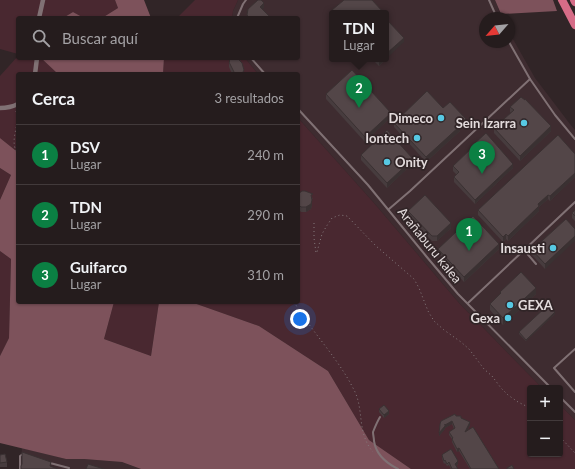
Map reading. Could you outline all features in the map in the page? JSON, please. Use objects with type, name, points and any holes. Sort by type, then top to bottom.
[{"type":"highway","points":[[562,0],[575,25]]},
{"type":"street","points":[[39,16],[43,0]]},
{"type":"street","points":[[36,72],[37,60]]},
{"type":"street","points":[[0,108],[16,105]]},
{"type":"lane","points":[[238,16],[240,8],[246,0]]},
{"type":"lane","points":[[489,0],[494,12]]},
{"type":"lane","points":[[512,48],[555,115],[575,139]]},
{"type":"lane","points":[[253,60],[263,72]]},
{"type":"lane","points":[[389,209],[530,78]]},
{"type":"lane","name":"Arañaburu kalea","points":[[300,111],[368,184],[458,294],[548,385]]},
{"type":"lane","points":[[468,303],[575,202]]},
{"type":"lane","points":[[524,250],[536,264]]},
{"type":"lane","points":[[575,349],[554,368],[575,392]]},
{"type":"lane","points":[[563,400],[575,412]]},
{"type":"lane","points":[[572,410],[575,407]]},
{"type":"lane","points":[[380,417],[373,433],[375,445],[385,461],[398,469]]},
{"type":"lane","points":[[20,469],[20,456],[22,454],[29,456]]},
{"type":"lane","points":[[49,462],[69,468]]},
{"type":"path","points":[[16,133],[14,145],[16,150]]},
{"type":"path","points":[[314,223],[316,253],[322,234],[332,218],[340,215],[347,216],[376,246],[414,278],[428,311],[434,321],[469,349],[508,395],[527,406]]},
{"type":"path","points":[[295,304],[327,347],[354,388],[365,439],[375,453]]},
{"type":"path","points":[[563,440],[575,453]]},
{"type":"shaded area","points":[[0,0],[115,0],[118,8],[105,16],[80,16],[73,12],[66,16],[16,16],[16,53],[0,49]]},
{"type":"shaded area","points":[[115,0],[144,0],[150,16],[105,16],[118,8]]},
{"type":"shaded area","points":[[195,0],[238,0],[232,16],[179,16]]},
{"type":"shaded area","points":[[238,0],[495,0],[500,12],[479,12],[479,48],[515,48],[515,43],[535,78],[575,130],[575,420],[563,408],[563,385],[539,385],[459,303],[374,203],[300,120],[300,72],[256,72],[247,60],[300,60],[300,16],[232,16]]},
{"type":"shaded area","points":[[495,0],[553,0],[557,11],[515,13],[515,12],[500,12]]},
{"type":"shaded area","points":[[73,12],[80,16],[66,16]]},
{"type":"shaded area","points":[[16,58],[16,60],[43,60],[56,72],[16,72],[16,151],[0,138],[0,76]]},
{"type":"shaded area","points":[[43,60],[164,60],[163,72],[56,72]]},
{"type":"shaded area","points":[[164,60],[247,60],[256,72],[163,72]]},
{"type":"shaded area","points":[[300,120],[374,203],[459,303],[539,385],[527,385],[527,457],[563,457],[563,408],[575,420],[575,469],[411,469],[369,440],[328,371],[259,326],[197,304],[300,304]]},
{"type":"shaded area","points":[[0,138],[16,151],[16,304],[113,304],[104,339],[151,356],[159,304],[197,304],[259,326],[328,371],[369,440],[411,469],[141,469],[122,462],[66,459],[0,443],[0,356],[9,338],[11,259],[0,251],[0,200],[11,175],[0,168]]},
{"type":"shaded area","points":[[0,168],[11,175],[0,200]]},
{"type":"shaded area","points":[[0,251],[11,259],[9,338],[0,356]]},
{"type":"shaded area","points":[[113,304],[159,304],[151,356],[104,339]]},
{"type":"shaded area","points":[[22,448],[66,459],[122,462],[141,469],[20,469]]},
{"type":"building","points":[[258,0],[261,0],[264,3],[260,7],[269,16],[248,16],[248,9]]},
{"type":"building","points":[[344,0],[372,0],[381,10],[332,10]]},
{"type":"building","points":[[389,22],[404,38],[389,51]]},
{"type":"building","points":[[229,60],[239,60],[242,63],[244,70],[243,72],[234,72],[229,62]]},
{"type":"building","points":[[352,70],[391,113],[365,137],[326,94]]},
{"type":"building","points":[[427,91],[443,108],[450,102],[466,119],[426,157],[394,123]]},
{"type":"building","name":"Sein Izarra","points":[[521,97],[525,99],[551,126],[520,156],[494,128],[514,110],[510,107]]},
{"type":"building","name":"Onity","points":[[387,130],[413,159],[387,183],[361,155]]},
{"type":"building","points":[[486,133],[513,164],[475,200],[454,177],[459,172],[453,166]]},
{"type":"building","points":[[558,135],[575,154],[575,173],[550,196],[548,195],[538,204],[539,206],[508,236],[506,234],[503,237],[478,210]]},
{"type":"building","points":[[305,191],[313,194],[311,195],[311,204],[306,207],[300,206],[300,192]]},
{"type":"building","points":[[425,195],[451,223],[437,236],[432,236],[408,211]]},
{"type":"building","points":[[473,216],[499,244],[464,277],[438,249]]},
{"type":"building","name":"Insausti","points":[[566,219],[575,229],[575,236],[545,264],[532,250]]},
{"type":"building","name":"GEXA","points":[[521,272],[536,288],[503,318],[490,304]]},
{"type":"building","points":[[548,305],[555,312],[526,340],[519,332]]},
{"type":"building","points":[[384,405],[389,411],[384,415],[379,409]]},
{"type":"building","points":[[455,414],[456,416],[461,416],[461,418],[470,422],[465,432],[473,427],[499,469],[471,469],[459,448],[457,449],[449,432],[455,428],[452,421],[445,425],[439,433],[441,421]]},
{"type":"building","points":[[451,449],[458,461],[455,464],[458,469],[452,469],[449,462],[447,464],[445,460],[444,461],[442,455]]},
{"type":"building","points":[[22,452],[51,462],[50,466],[58,469],[21,469]]},
{"type":"building","points":[[5,454],[7,462],[0,463],[0,455]]},
{"type":"building","points":[[88,464],[104,469],[86,469]]},
{"type":"building","points":[[512,465],[514,469],[507,469],[507,468]]},
{"type":"place","name":"TDN","points":[[359,108]]},
{"type":"place","name":"Dimeco","points":[[441,118]]},
{"type":"place","name":"Sein Izarra","points":[[524,123]]},
{"type":"place","name":"Iontech","points":[[417,138]]},
{"type":"place","name":"Onity","points":[[387,162]]},
{"type":"place","name":"Guifarco","points":[[482,174]]},
{"type":"place","name":"Insausti","points":[[553,248]]},
{"type":"place","name":"DSV","points":[[469,251]]},
{"type":"place","name":"GEXA","points":[[510,305]]},
{"type":"place","name":"Gexa","points":[[508,318]]}]
